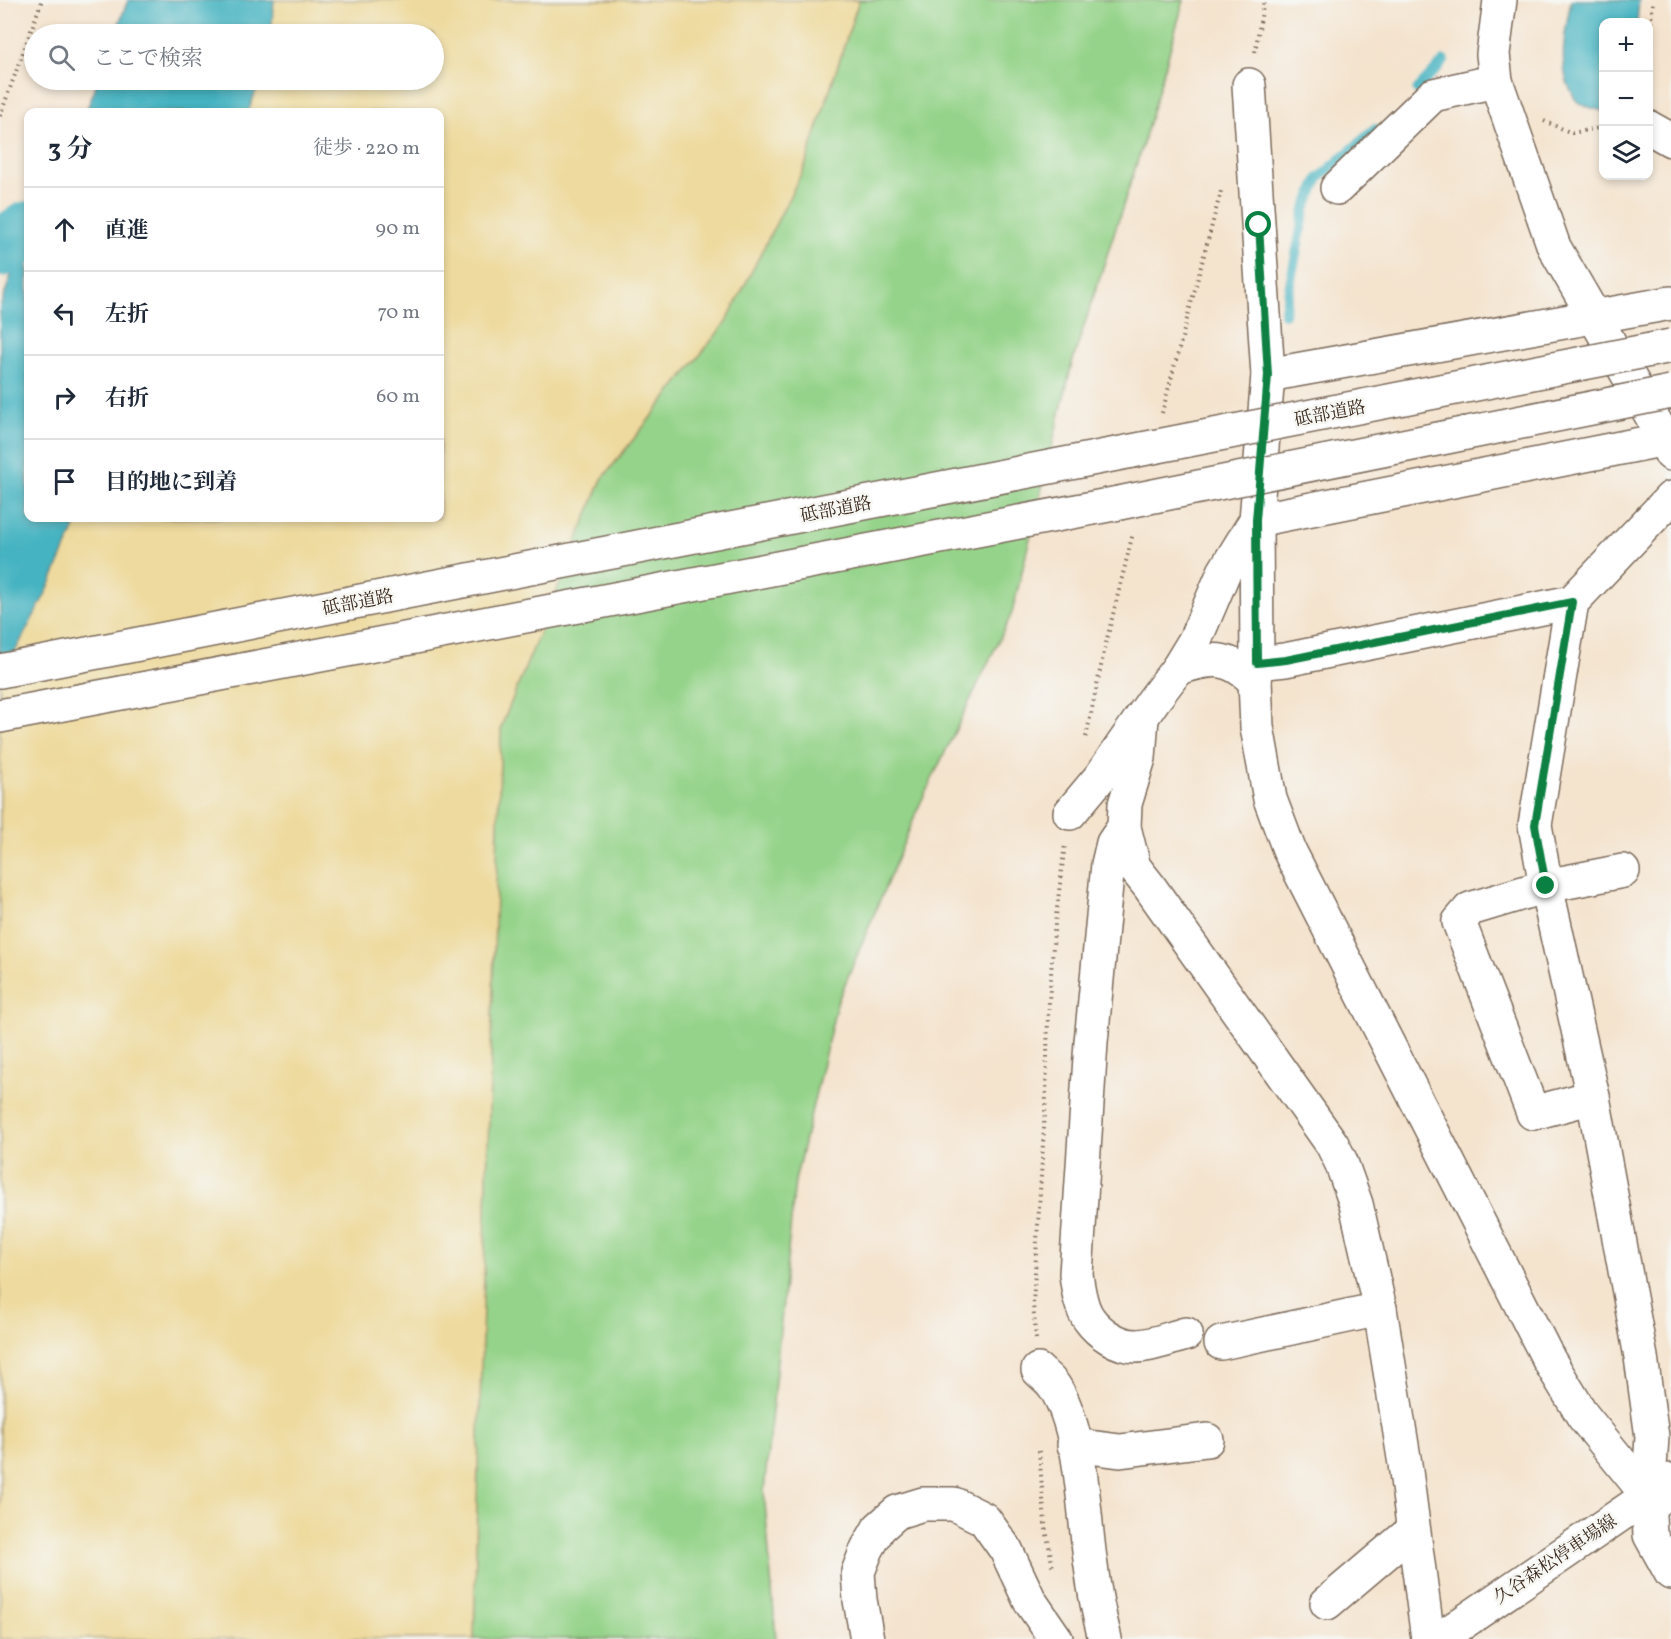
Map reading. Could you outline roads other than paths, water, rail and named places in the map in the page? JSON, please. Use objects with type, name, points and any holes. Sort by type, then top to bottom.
[{"type":"main road","points":[[1070,813],[1101,776],[1178,668],[1195,640],[1224,572],[1256,520],[1669,443],[1554,247],[1499,92],[1493,54],[1500,0]]},
{"type":"main road","points":[[1249,85],[1268,375],[1256,520],[1257,727],[1270,799],[1290,852],[1549,1360],[1582,1416],[1663,1493]]},
{"type":"main road","points":[[1337,189],[1433,95],[1499,92]]},
{"type":"main road","points":[[1653,130],[1671,140]]},
{"type":"main road","points":[[1268,375],[1671,303]]},
{"type":"main road","name":"砥部道路","points":[[0,671],[1671,346]]},
{"type":"main road","points":[[0,716],[1119,503],[1671,392]]},
{"type":"main road","points":[[1671,498],[1572,602],[1535,825],[1546,886],[1593,1097],[1643,1368],[1663,1493],[1650,1535],[1671,1573]]},
{"type":"main road","points":[[1178,668],[1216,659],[1256,672],[1286,660],[1572,602]]},
{"type":"main road","points":[[1142,717],[1139,758],[1125,804],[1124,827],[1134,867],[1332,1144],[1356,1204],[1380,1309],[1405,1464],[1428,1639]]},
{"type":"main road","points":[[1124,827],[1113,843],[1108,864],[1091,1042],[1076,1274],[1079,1297],[1088,1318],[1104,1334],[1121,1345],[1138,1346],[1186,1334]]},
{"type":"main road","points":[[1593,1097],[1533,1113],[1459,922],[1470,909],[1546,886],[1623,871]]},
{"type":"main road","points":[[1221,1343],[1380,1309]]},
{"type":"main road","points":[[1038,1370],[1053,1385],[1070,1422],[1078,1463],[1091,1568],[1105,1639]]},
{"type":"main road","points":[[1074,1445],[1119,1451],[1208,1440]]},
{"type":"main road","name":"久谷森松停車場線","points":[[1439,1639],[1663,1493]]},
{"type":"main road","points":[[867,1639],[858,1572],[879,1528],[897,1512],[906,1509],[923,1504],[954,1504],[984,1520],[1006,1550],[1030,1601],[1056,1639]]},
{"type":"main road","points":[[1327,1603],[1412,1530]]},
{"type":"water","points":[[128,0],[274,0],[272,24],[119,24]]},
{"type":"water","points":[[1571,0],[1639,0],[1637,18],[1599,18],[1599,110],[1577,101],[1570,89],[1563,56]]},
{"type":"water","points":[[94,90],[256,90],[250,108],[88,108]]},
{"type":"water","points":[[24,242],[24,522],[77,522],[47,591],[0,680],[0,307]]},
{"type":"waterway","points":[[1417,90],[1444,61]]},
{"type":"waterway","points":[[1284,314],[1305,209],[1319,178],[1375,129]]},
{"type":"waterway","points":[[0,248],[24,233]]}]
